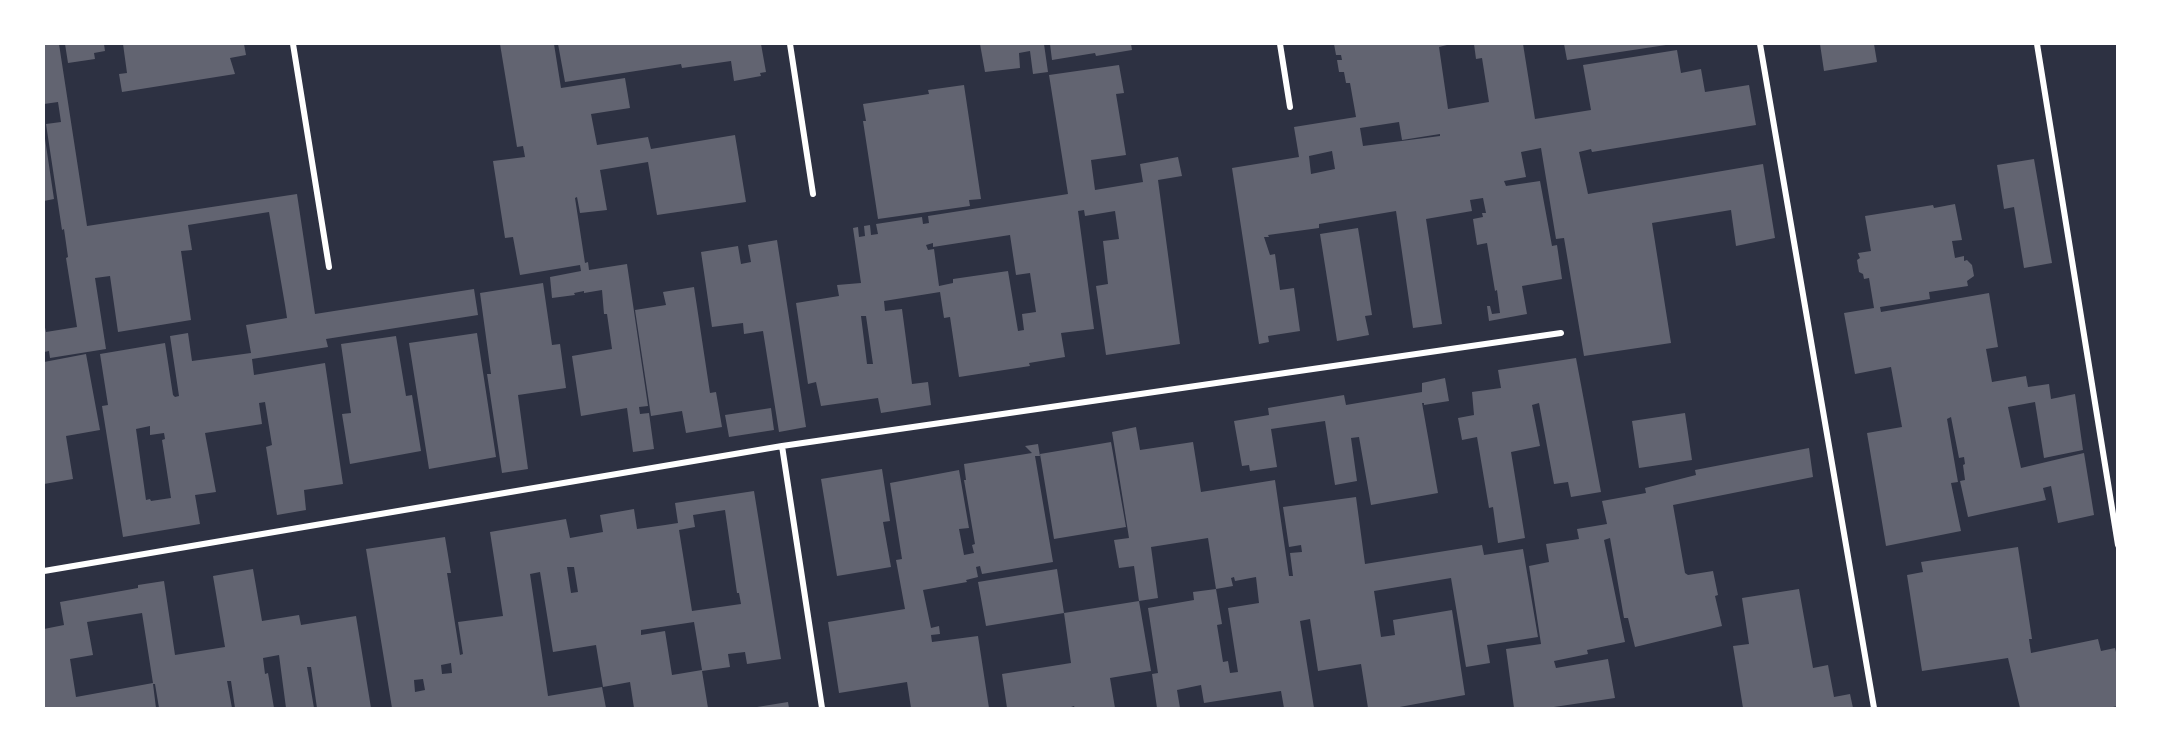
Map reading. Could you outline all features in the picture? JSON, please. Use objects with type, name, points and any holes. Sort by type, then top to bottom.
[{"type":"street","points":[[293,44],[329,267]]},
{"type":"street","points":[[789,44],[813,194]]},
{"type":"street","points":[[1280,44],[1290,107]]},
{"type":"street","points":[[1760,44],[1874,708]]},
{"type":"street","points":[[2037,44],[2118,545]]},
{"type":"street","points":[[44,570],[782,446],[1561,333]]},
{"type":"street","points":[[782,446],[822,708]]},
{"type":"building","points":[[44,44],[59,44],[87,226],[297,194],[315,314],[474,289],[478,315],[326,339],[328,347],[252,359],[254,375],[325,363],[343,484],[304,490],[306,510],[277,515],[266,447],[272,445],[265,402],[259,403],[262,424],[205,433],[216,492],[195,495],[200,524],[123,537],[102,406],[108,405],[100,354],[165,343],[175,397],[179,396],[170,336],[188,333],[192,361],[251,353],[246,325],[287,318],[269,212],[188,225],[192,250],[181,251],[191,320],[118,332],[110,276],[95,278],[106,349],[50,358],[49,351],[44,352],[44,323],[46,332],[77,327],[66,258],[68,257],[64,229],[62,230],[46,124],[61,122],[58,102],[44,104]],"holes":[[[150,426],[150,435],[164,433],[165,439],[162,440],[171,498],[146,500],[136,429]]]},
{"type":"building","points":[[65,44],[104,44],[105,51],[94,53],[95,59],[68,63]]},
{"type":"building","points":[[123,44],[244,44],[246,55],[230,58],[235,74],[122,92],[119,74],[127,73]]},
{"type":"building","points":[[500,44],[554,44],[561,88],[625,78],[630,108],[591,114],[597,145],[648,137],[651,149],[735,135],[746,202],[657,215],[648,162],[600,170],[607,210],[580,213],[577,197],[575,198],[585,263],[588,262],[589,270],[627,264],[648,406],[639,407],[640,414],[649,413],[654,449],[633,452],[627,408],[581,416],[572,356],[612,349],[607,314],[604,314],[602,290],[584,293],[584,291],[574,293],[575,295],[552,298],[550,277],[581,271],[580,265],[520,275],[513,237],[505,238],[493,161],[525,157],[523,146],[517,147]]},
{"type":"building","points":[[558,44],[761,44],[766,72],[760,73],[761,76],[734,81],[731,61],[682,68],[681,64],[565,82]]},
{"type":"building","points":[[980,44],[1044,44],[1048,72],[1033,74],[1030,51],[1019,53],[1020,68],[985,72]]},
{"type":"building","points":[[1050,44],[1131,44],[1132,50],[1052,60]]},
{"type":"building","points":[[1334,44],[1451,44],[1439,47],[1448,109],[1489,102],[1482,58],[1476,59],[1474,44],[1523,44],[1535,119],[1591,110],[1583,65],[1677,50],[1681,73],[1701,69],[1705,92],[1749,85],[1756,125],[1592,152],[1591,149],[1579,152],[1588,194],[1763,164],[1775,238],[1736,246],[1731,210],[1652,223],[1671,343],[1584,356],[1564,238],[1556,239],[1541,148],[1521,152],[1526,177],[1504,181],[1506,186],[1540,181],[1552,246],[1557,245],[1562,279],[1522,286],[1527,314],[1489,321],[1487,306],[1490,306],[1492,314],[1500,313],[1487,243],[1477,245],[1473,219],[1483,217],[1482,213],[1486,213],[1483,198],[1470,200],[1472,211],[1426,219],[1442,324],[1413,328],[1396,211],[1319,224],[1319,228],[1264,237],[1270,255],[1275,254],[1280,290],[1294,288],[1300,331],[1268,336],[1269,342],[1259,344],[1232,168],[1299,157],[1294,127],[1356,117],[1350,83],[1346,83],[1344,72],[1339,72],[1337,60],[1342,60],[1341,55],[1336,55]],"holes":[[[1399,122],[1402,140],[1440,134],[1440,136],[1363,146],[1360,128]],[[1332,151],[1335,169],[1311,174],[1309,156]]]},
{"type":"building","points":[[1564,44],[1666,44],[1666,45],[1567,60]]},
{"type":"building","points":[[1820,44],[1874,44],[1877,62],[1824,71]]},
{"type":"building","points":[[1119,65],[1124,93],[1116,94],[1126,155],[1091,160],[1095,190],[1143,182],[1140,164],[1178,157],[1182,176],[1158,180],[1180,344],[1106,355],[1096,286],[1108,284],[1103,241],[1119,239],[1115,211],[1085,216],[1084,210],[1078,211],[1094,329],[1061,333],[1065,357],[1029,363],[1030,366],[959,377],[950,317],[944,318],[940,292],[884,301],[885,311],[902,309],[912,384],[928,382],[931,405],[881,413],[878,398],[821,406],[816,382],[808,384],[796,303],[839,296],[837,285],[861,283],[853,228],[858,227],[859,237],[865,236],[864,226],[870,225],[871,235],[878,234],[876,224],[922,217],[923,224],[929,223],[928,216],[1068,194],[1049,75]],"holes":[[[1010,235],[1016,275],[1030,273],[1036,312],[1022,314],[1024,330],[1018,331],[1008,271],[953,279],[953,283],[939,286],[934,249],[928,250],[926,245],[933,243],[933,247]],[[861,316],[866,316],[873,364],[867,364]]]},
{"type":"building","points":[[964,85],[981,199],[969,200],[970,206],[878,219],[863,121],[866,121],[863,104],[929,94],[928,90]]},
{"type":"building","points":[[44,132],[54,199],[44,201]]},
{"type":"building","points":[[2034,159],[2052,263],[2024,268],[2014,207],[2004,209],[1997,165]]},
{"type":"building","points":[[1955,204],[1962,240],[1952,241],[1955,258],[1964,256],[1964,261],[1967,260],[1972,265],[1974,276],[1967,281],[1968,286],[1929,292],[1930,299],[1880,307],[1881,312],[1989,293],[1998,347],[1986,349],[1992,382],[2026,376],[2028,387],[2049,384],[2051,399],[2075,394],[2083,450],[2044,458],[2035,402],[2008,407],[2021,468],[2084,453],[2094,515],[2058,523],[2051,486],[2043,488],[2046,500],[1968,517],[1960,481],[1965,480],[1964,457],[1959,458],[1951,417],[1947,419],[1958,482],[1951,483],[1961,531],[1886,546],[1867,433],[1902,427],[1891,367],[1855,374],[1844,313],[1874,308],[1869,278],[1864,279],[1863,274],[1859,272],[1857,260],[1860,258],[1858,253],[1871,251],[1865,216],[1933,205],[1934,208]]},
{"type":"building","points":[[1358,228],[1372,315],[1365,316],[1369,335],[1337,341],[1320,234]]},
{"type":"building","points":[[777,240],[806,427],[779,432],[763,331],[744,334],[743,323],[712,327],[701,252],[738,246],[741,264],[751,262],[748,245]]},
{"type":"building","points":[[543,283],[552,345],[560,344],[566,388],[518,395],[528,469],[502,473],[487,374],[491,374],[480,293]]},
{"type":"building","points":[[694,287],[710,393],[716,392],[722,427],[686,433],[682,411],[651,416],[635,310],[666,305],[663,292]]},
{"type":"building","points":[[477,333],[496,457],[429,469],[409,343]]},
{"type":"building","points":[[396,336],[406,396],[412,395],[421,451],[350,464],[342,414],[351,413],[341,344]]},
{"type":"building","points":[[86,354],[100,430],[66,436],[73,479],[44,484],[44,362]]},
{"type":"building","points":[[1576,358],[1601,492],[1571,497],[1568,482],[1554,484],[1539,403],[1532,405],[1540,446],[1511,452],[1525,538],[1498,543],[1493,507],[1489,508],[1477,437],[1462,440],[1458,418],[1474,415],[1472,392],[1501,388],[1498,370]]},
{"type":"building","points":[[1445,378],[1449,401],[1424,405],[1422,403],[1438,493],[1371,505],[1359,437],[1351,438],[1357,481],[1335,485],[1325,421],[1271,429],[1277,467],[1250,471],[1249,465],[1242,466],[1234,421],[1269,415],[1268,408],[1344,395],[1346,405],[1422,392],[1422,383]]},
{"type":"building","points":[[771,408],[774,430],[729,437],[725,415]]},
{"type":"building","points":[[1685,413],[1692,460],[1639,468],[1632,421]]},
{"type":"building","points":[[1136,427],[1140,450],[1193,442],[1201,492],[1275,480],[1289,576],[1293,576],[1290,553],[1302,552],[1301,545],[1289,547],[1283,507],[1356,497],[1365,564],[1482,545],[1484,555],[1523,549],[1538,637],[1487,645],[1490,663],[1466,667],[1451,578],[1374,591],[1381,637],[1395,635],[1393,620],[1452,610],[1465,695],[1394,708],[1368,708],[1361,664],[1318,671],[1310,619],[1300,621],[1314,708],[1284,708],[1281,691],[1204,703],[1201,685],[1177,690],[1180,708],[1157,708],[1152,674],[1158,673],[1148,608],[1194,600],[1193,592],[1216,589],[1208,538],[1151,547],[1158,598],[1139,601],[1134,566],[1119,568],[1114,540],[1129,538],[1112,432]],"holes":[[[1234,577],[1235,581],[1256,577],[1259,603],[1228,608],[1238,672],[1230,673],[1228,661],[1223,662],[1217,625],[1222,624],[1216,589],[1233,586],[1231,578]]]},
{"type":"building","points":[[1111,442],[1126,527],[1054,539],[1040,454]]},
{"type":"building","points":[[1038,444],[1040,456],[1035,456],[1053,562],[982,574],[980,566],[976,567],[978,577],[966,580],[967,582],[923,590],[931,628],[939,626],[940,634],[931,635],[932,642],[978,636],[989,708],[911,708],[907,682],[839,693],[828,622],[905,609],[896,560],[902,559],[890,483],[959,470],[969,528],[959,529],[964,555],[974,553],[972,545],[975,544],[964,480],[966,480],[964,464],[1032,453],[1025,446]]},
{"type":"building","points":[[1809,448],[1813,477],[1673,505],[1685,573],[1688,575],[1713,571],[1718,595],[1715,596],[1722,626],[1635,647],[1628,618],[1624,618],[1610,538],[1604,540],[1625,642],[1587,650],[1588,654],[1554,661],[1556,668],[1608,659],[1615,698],[1547,708],[1514,708],[1506,649],[1541,644],[1529,566],[1549,562],[1546,544],[1579,539],[1577,529],[1607,524],[1602,501],[1646,493],[1645,488],[1696,475],[1695,470]]},
{"type":"building","points":[[882,469],[890,521],[883,522],[891,567],[837,576],[821,479]]},
{"type":"building","points":[[754,491],[781,659],[747,664],[745,652],[728,654],[730,667],[702,671],[708,708],[634,708],[630,682],[603,687],[596,645],[553,652],[540,572],[530,574],[548,696],[602,687],[606,708],[392,708],[366,549],[445,537],[451,573],[447,573],[460,655],[463,654],[458,622],[503,616],[490,532],[566,519],[570,538],[603,532],[600,515],[634,509],[637,529],[678,523],[675,503]],"holes":[[[725,510],[737,593],[739,593],[741,604],[692,611],[679,530],[695,527],[693,515]],[[567,567],[574,567],[578,592],[571,593]],[[694,622],[702,670],[672,675],[665,631],[641,635],[641,630]],[[451,663],[452,673],[442,674],[441,665]],[[423,679],[425,690],[415,692],[414,680]]]},
{"type":"building","points":[[2018,547],[2032,639],[2029,639],[2031,653],[2098,639],[2101,651],[2115,648],[2118,660],[2118,706],[2020,708],[2008,658],[1922,671],[1907,575],[1923,572],[1921,562]]},
{"type":"building","points":[[253,569],[262,621],[299,615],[301,625],[356,616],[371,708],[317,708],[311,667],[307,667],[314,708],[286,708],[279,655],[263,658],[274,708],[235,708],[231,681],[227,681],[232,708],[159,708],[155,684],[153,684],[156,708],[44,708],[44,629],[64,625],[60,602],[164,581],[175,655],[225,647],[213,576]],"holes":[[[142,613],[153,683],[76,697],[70,659],[93,655],[87,622]]]},
{"type":"building","points":[[1057,569],[1064,613],[986,626],[978,582]]},
{"type":"building","points":[[1799,589],[1813,668],[1828,665],[1834,697],[1850,694],[1853,708],[1743,708],[1733,646],[1749,644],[1742,598]]},
{"type":"building","points":[[1139,601],[1151,671],[1110,678],[1115,708],[1075,708],[1074,706],[1068,708],[1007,708],[1002,674],[1071,663],[1064,613]]},
{"type":"building","points":[[788,702],[789,708],[757,708],[757,707]]}]
